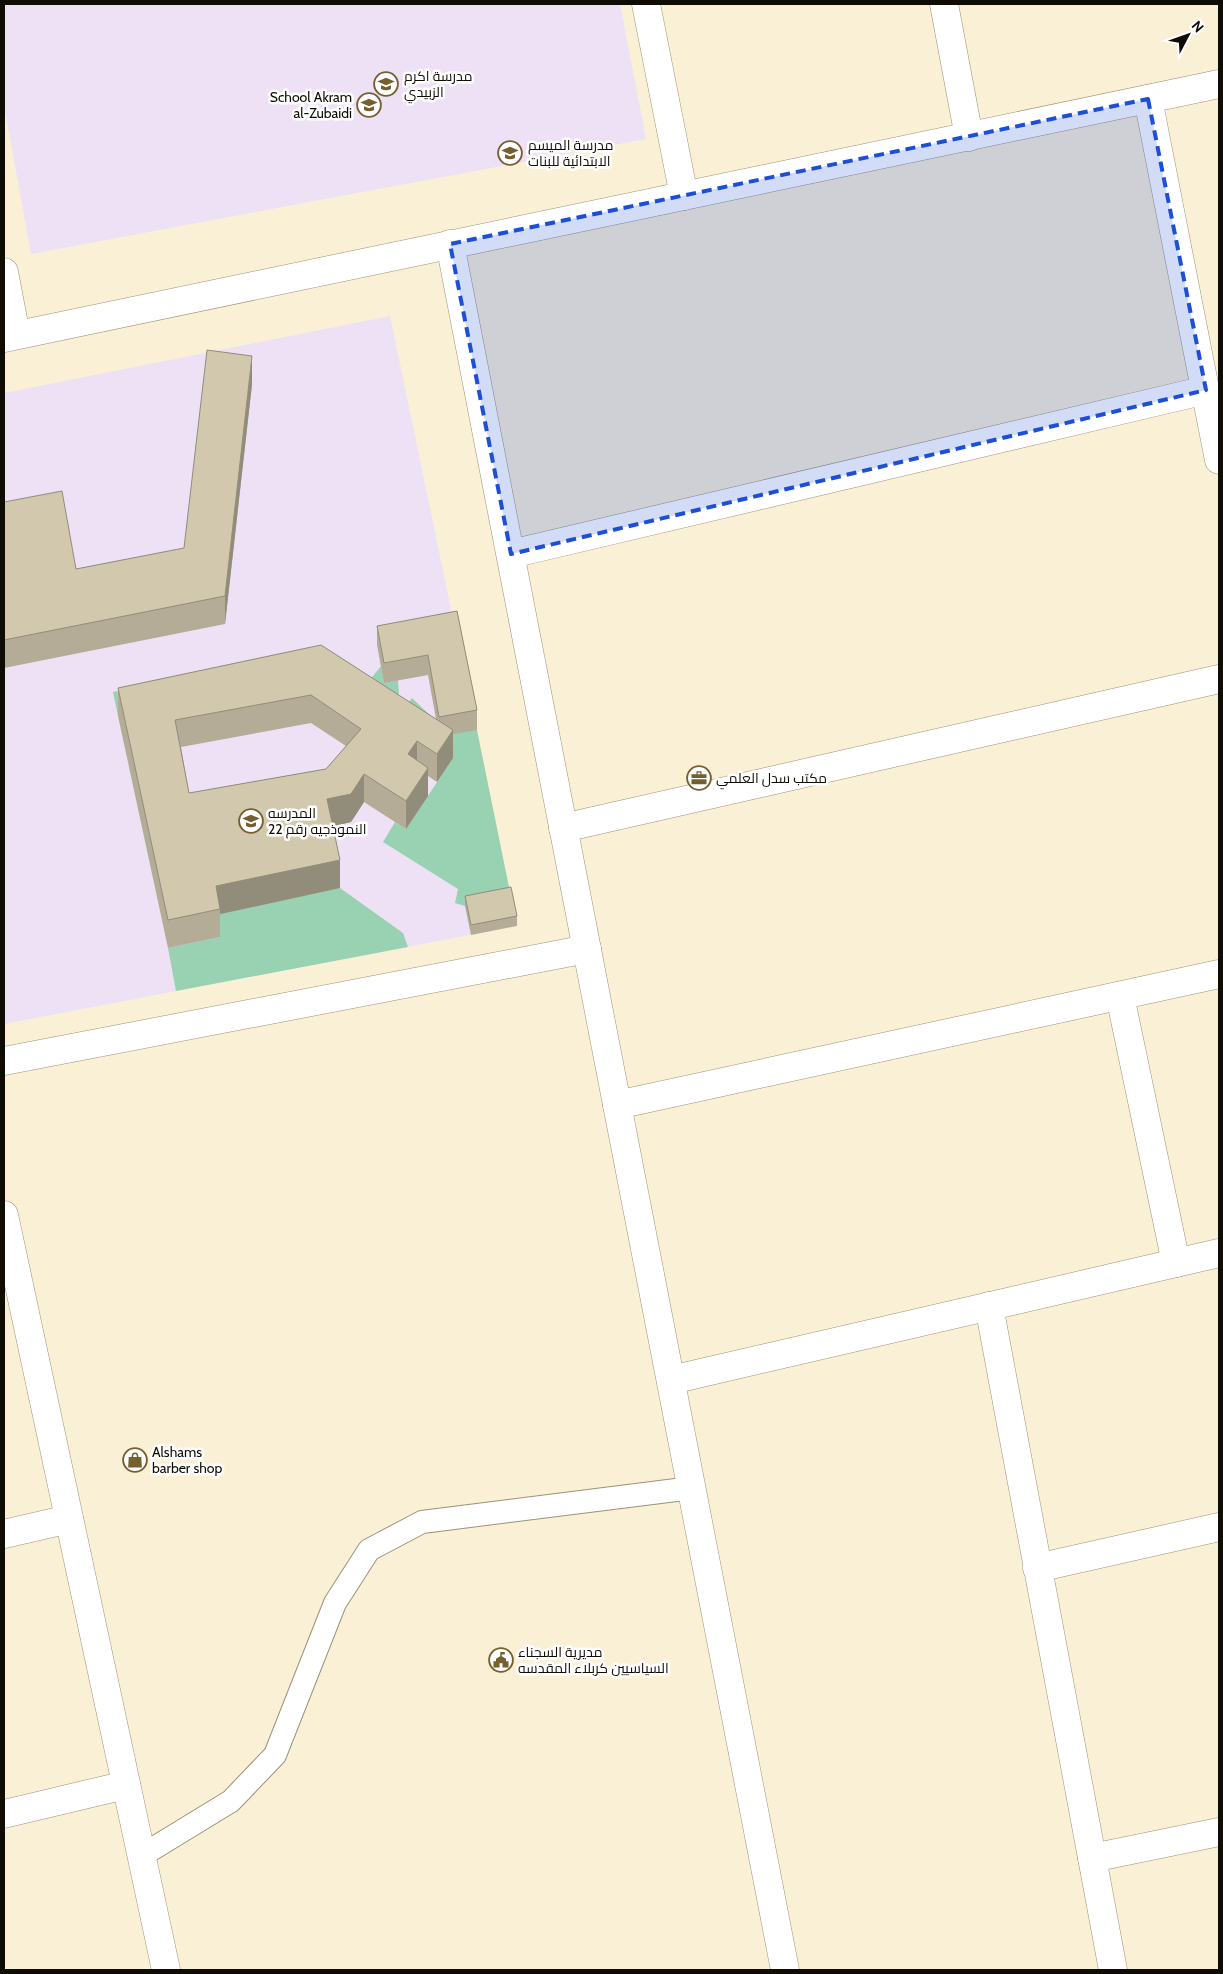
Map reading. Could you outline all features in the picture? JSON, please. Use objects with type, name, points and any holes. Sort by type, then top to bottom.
[{"type":"street","points":[[646,4],[684,196]]},
{"type":"street","points":[[944,4],[969,137]]},
{"type":"street","points":[[4,272],[10,336],[1219,84]]},
{"type":"street","points":[[1148,99],[1219,460]]},
{"type":"street","points":[[450,244],[785,1970]]},
{"type":"street","points":[[511,554],[1206,390]]},
{"type":"street","points":[[563,828],[1219,679]]},
{"type":"street","points":[[4,1061],[587,949]]},
{"type":"street","points":[[617,1105],[1219,974]]},
{"type":"street","points":[[1120,996],[1176,1263]]},
{"type":"street","points":[[4,1215],[166,1970]]},
{"type":"street","points":[[671,1380],[1219,1253]]},
{"type":"street","points":[[989,1306],[1113,1970]]},
{"type":"street","points":[[4,1534],[69,1519]]},
{"type":"street","points":[[1038,1568],[1219,1527]]},
{"type":"street","points":[[4,1814],[126,1785]]},
{"type":"street","points":[[1092,1858],[1219,1832]]},
{"type":"lane","points":[[142,1856],[231,1801],[275,1755],[334,1602],[369,1550],[422,1522],[692,1488]]},
{"type":"highlighted area","points":[[1148,99],[1206,390],[511,554],[450,244]]},
{"type":"shaded area","points":[[4,4],[620,4],[646,139],[31,254],[4,105]]},
{"type":"shaded area","points":[[390,316],[517,926],[4,1024],[4,393]]},
{"type":"green space","points":[[330,653],[368,682],[381,666],[384,683],[398,680],[399,694],[392,699],[403,710],[412,698],[437,722],[477,730],[511,897],[465,906],[455,903],[458,889],[383,842],[395,822],[406,829],[453,758],[322,673],[118,716],[113,692]]},
{"type":"green space","points":[[340,888],[403,933],[408,947],[176,991],[168,948],[220,937],[216,914]]},
{"type":"building","points":[[207,350],[252,356],[225,596],[4,640],[4,502],[62,491],[76,569],[184,548]]},
{"type":"building","points":[[457,611],[477,710],[439,717],[428,655],[384,663],[377,626]]},
{"type":"building","points":[[321,645],[453,730],[437,754],[417,741],[408,754],[428,768],[406,801],[364,774],[351,794],[327,799],[340,860],[216,886],[220,909],[168,920],[118,688]],"holes":[[[311,695],[361,729],[326,769],[189,793],[175,720]]]},
{"type":"building","points":[[511,887],[517,916],[471,925],[465,896]]},
{"type":"place","name":"مدرسة اكرم الزبيدي","points":[[386,84]]},
{"type":"place","name":"School Akram al-Zubaidi","points":[[369,105]]},
{"type":"place","name":"مدرسة الميسم الابتدائية للبنات","points":[[510,153]]},
{"type":"place","name":"مكتب سدل العلمي","points":[[699,778]]},
{"type":"place","name":"المدرسه النموذجيه رقم 22","points":[[251,821]]},
{"type":"place","name":"Alshams barber shop","points":[[135,1460]]},
{"type":"place","name":"مديرية السجناء السياسيين كربلاء المقدسه","points":[[501,1660]]}]
